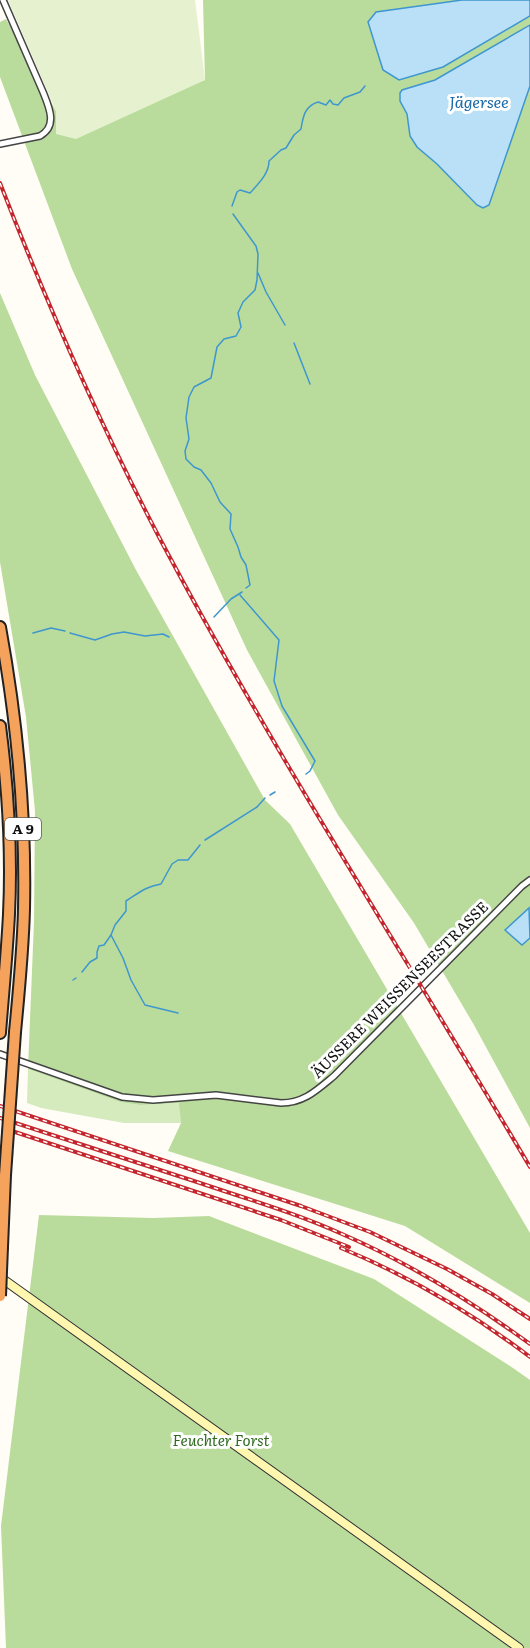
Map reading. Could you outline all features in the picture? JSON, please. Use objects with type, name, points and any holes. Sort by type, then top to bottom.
[{"type":"highway","name":"A 9","points":[[0,627],[14,709],[23,822],[24,910],[5,1175],[0,1296]]},
{"type":"highway","name":"A 9","points":[[0,726],[10,860],[7,948],[0,1032]]},
{"type":"main road","points":[[0,1277],[519,1648]]},
{"type":"street","points":[[2,144],[40,136],[50,128],[51,122],[44,92],[3,0]]},
{"type":"street","name":"ÄUSSERE WEISSENSEESTRASSE","points":[[0,1054],[122,1097],[153,1100],[216,1095],[281,1103],[299,1101],[308,1097],[334,1076],[530,880]]},
{"type":"green space","points":[[8,0],[195,0],[205,80],[76,139],[56,134],[56,111]]},
{"type":"green space","points":[[203,0],[462,0],[458,2],[443,67],[530,16],[530,25],[435,80],[402,90],[400,101],[407,114],[410,136],[417,147],[477,205],[530,86],[530,1128],[474,1025],[414,923],[338,815],[247,650],[72,269],[0,77],[0,22],[6,19],[56,111],[56,133],[205,80]]},
{"type":"green space","points":[[0,293],[35,375],[136,570],[265,800],[290,824],[530,1233],[530,1303],[405,1226],[168,1151],[181,1123],[179,1103],[140,1105],[120,1102],[28,1069],[34,922],[35,811],[26,717],[0,562]]},
{"type":"green space","points":[[28,1069],[120,1102],[140,1105],[180,1103],[181,1123],[124,1123],[41,1108],[27,1103]]},
{"type":"green space","name":"Feuchter Forst","points":[[39,1215],[153,1218],[209,1216],[374,1279],[530,1380],[530,1648],[6,1648],[1,1526]]},
{"type":"water","name":"Jägersee","points":[[462,0],[530,0],[530,16],[443,67],[399,80],[383,70],[368,22],[376,12]]},
{"type":"water","name":"Jägersee","points":[[530,25],[530,86],[489,205],[483,208],[477,205],[417,147],[410,136],[407,114],[400,101],[400,93],[402,90],[435,80]]},
{"type":"water","points":[[529,908],[530,938],[522,945],[505,930]]},
{"type":"waterway","points":[[232,206],[237,192],[240,190],[250,193],[260,182],[269,166],[269,161],[286,148],[301,129],[304,116],[310,106],[318,102],[326,105],[330,100],[333,104],[338,105],[344,98],[360,92],[365,86]]},
{"type":"waterway","points":[[233,214],[256,246],[258,254],[255,290],[243,302],[238,313],[241,327],[236,336],[224,339],[217,347],[211,378],[194,387],[189,397],[186,418],[189,439],[185,451],[186,459],[201,470],[211,483],[220,502],[231,514],[230,529],[246,565],[250,585],[246,588]]},
{"type":"waterway","points":[[258,273],[285,325]]},
{"type":"waterway","points":[[294,343],[310,384]]},
{"type":"waterway","points":[[214,617],[231,599],[242,592]]},
{"type":"waterway","points":[[240,595],[279,640],[274,681],[282,706],[315,761],[306,774]]},
{"type":"waterway","points":[[33,633],[51,628],[65,631]]},
{"type":"waterway","points":[[70,633],[95,640],[124,632],[145,636],[163,634],[169,637]]},
{"type":"waterway","points":[[270,795],[275,792]]},
{"type":"waterway","points":[[205,840],[257,807],[265,798]]},
{"type":"waterway","points":[[82,972],[90,962],[97,958],[99,946],[104,945],[126,911],[126,901],[146,889],[161,884],[172,864],[178,860],[188,860],[200,845]]},
{"type":"waterway","points":[[111,935],[145,1005],[178,1013]]},
{"type":"railway","points":[[0,183],[75,362],[115,450],[159,537],[248,697],[530,1167]]},
{"type":"railway","points":[[0,1106],[301,1206],[370,1232],[447,1269],[492,1294],[530,1319]]},
{"type":"railway","points":[[0,1118],[325,1226],[415,1270],[462,1298],[530,1344]]},
{"type":"railway","points":[[9,1130],[281,1220],[349,1247]]},
{"type":"railway","points":[[341,1248],[439,1296],[486,1325],[530,1357]]}]
